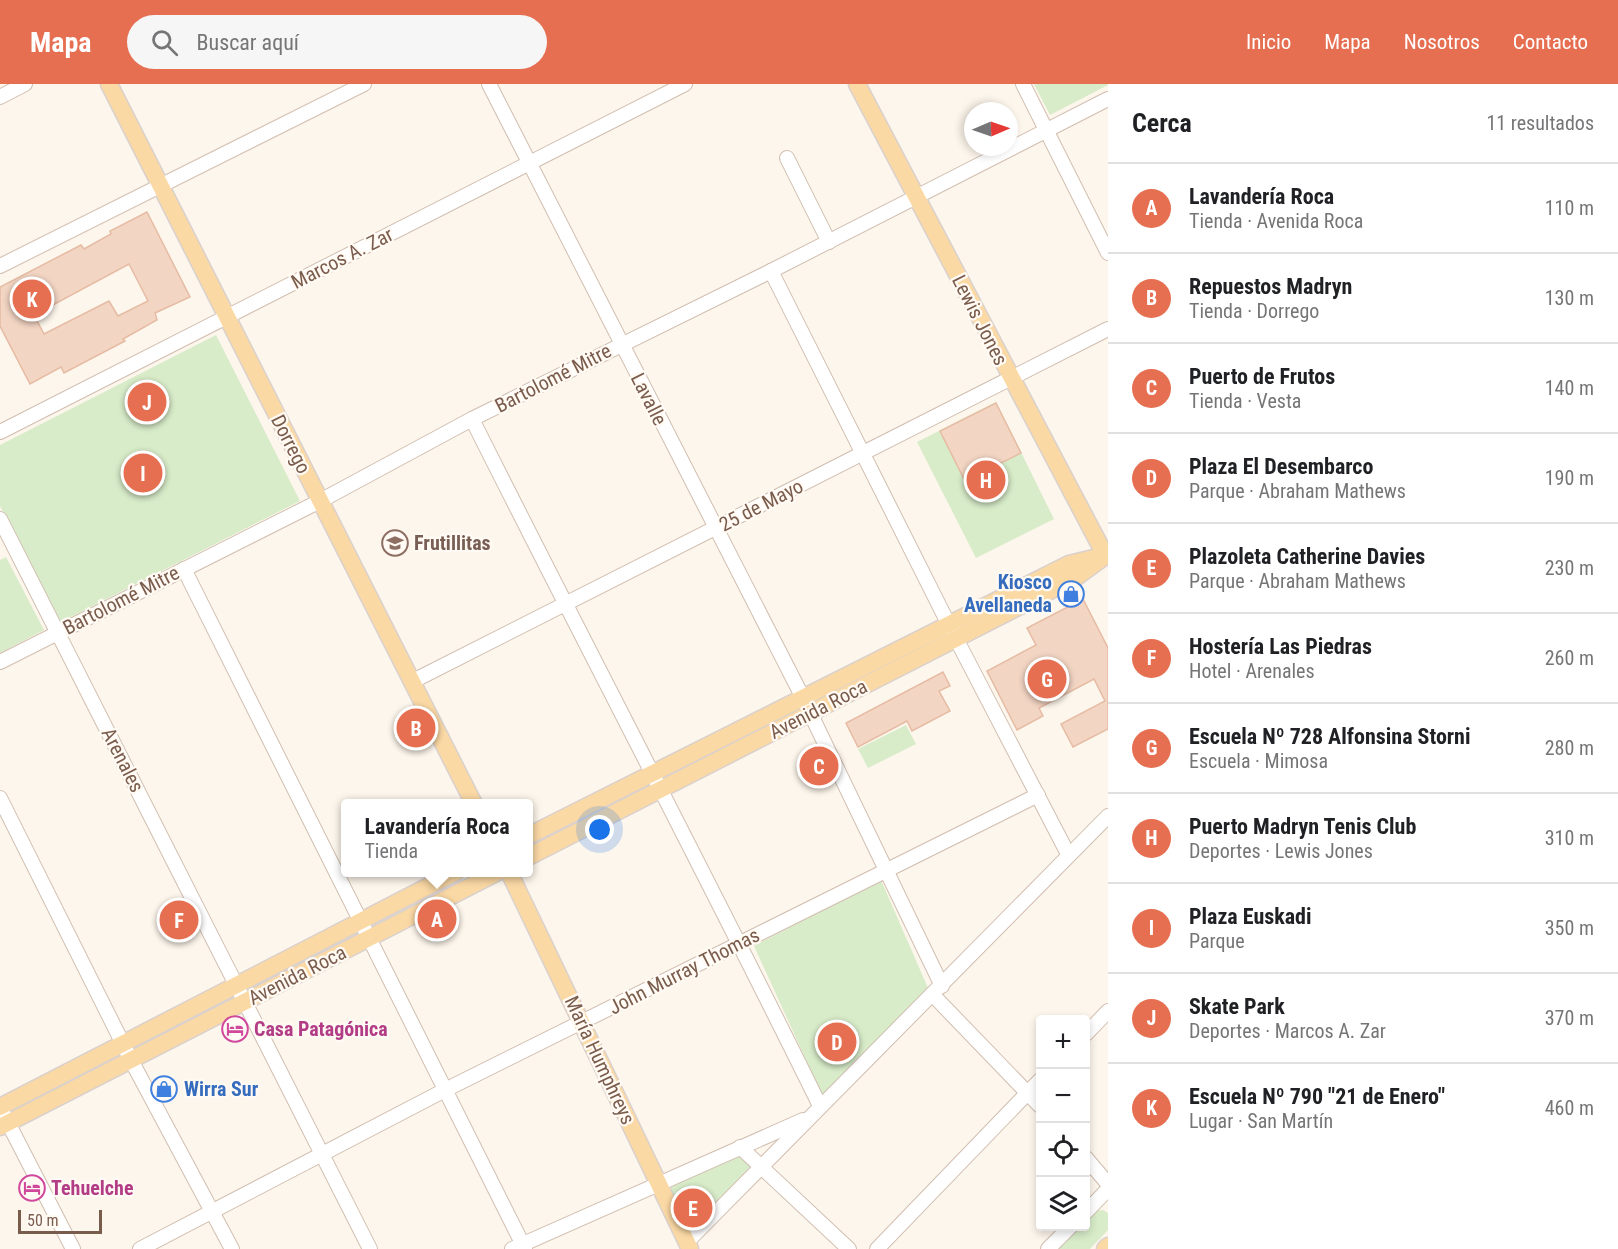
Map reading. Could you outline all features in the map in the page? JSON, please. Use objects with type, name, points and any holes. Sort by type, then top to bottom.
[{"type":"main road","name":"Dorrego","points":[[109,84],[472,799]]},
{"type":"main road","name":"Lewis Jones","points":[[858,84],[1010,378],[1107,557]]},
{"type":"main road","name":"Avenida Roca","points":[[533,854],[810,713],[1069,564],[1107,557]]},
{"type":"main road","name":"Avenida Roca","points":[[533,834],[802,696],[952,632]]},
{"type":"main road","name":"Avenida Roca","points":[[0,1107],[360,920],[448,877]]},
{"type":"main road","name":"Avenida Roca","points":[[4,1125],[490,877]]},
{"type":"main road","name":"María Humphreys","points":[[510,877],[583,1022],[688,1245]]},
{"type":"street","points":[[0,97],[25,84]]},
{"type":"street","points":[[0,266],[364,84]]},
{"type":"street","name":"Lavalle","points":[[489,84],[802,696],[885,871],[937,990],[1036,1101]]},
{"type":"street","name":"Marcos A. Zar","points":[[0,432],[685,84]]},
{"type":"street","points":[[1023,84],[1108,253]]},
{"type":"street","name":"Bartolomé Mitre","points":[[0,662],[321,501],[472,419],[771,272],[1108,99]]},
{"type":"street","points":[[787,158],[829,242]]},
{"type":"street","points":[[771,272],[952,632],[1068,854]]},
{"type":"street","name":"25 de Mayo","points":[[413,681],[1108,329]]},
{"type":"street","points":[[472,419],[564,604],[740,943],[820,1106]]},
{"type":"street","name":"Arenales","points":[[0,519],[370,1249]]},
{"type":"street","points":[[184,569],[445,1090],[520,1247],[658,1183],[810,1117]]},
{"type":"street","name":"John Murray Thomas","points":[[140,1249],[445,1090],[1038,795]]},
{"type":"street","points":[[0,798],[131,1060],[232,1249]]},
{"type":"street","points":[[688,1245],[820,1106],[937,990],[1068,854],[1105,826]]},
{"type":"street","points":[[1090,1030],[1108,1011]]},
{"type":"street","points":[[877,1249],[1036,1085]]},
{"type":"street","points":[[0,1107],[4,1125],[73,1249]]},
{"type":"street","points":[[740,1147],[849,1249]]},
{"type":"street","points":[[1090,1163],[1108,1184]]},
{"type":"street","points":[[1090,1208],[1108,1189]]},
{"type":"street","points":[[1048,1249],[1067,1231]]},
{"type":"green space","points":[[1034,84],[1108,84],[1108,85],[1050,115]]},
{"type":"green space","points":[[216,335],[300,501],[59,623],[0,506],[0,445]]},
{"type":"green space","points":[[996,402],[1054,519],[976,558],[917,442]]},
{"type":"green space","points":[[6,557],[44,630],[0,653],[0,560]]},
{"type":"green space","points":[[906,725],[916,744],[868,768],[858,749]]},
{"type":"green space","points":[[881,880],[928,988],[823,1097],[754,946]]},
{"type":"green space","points":[[738,1153],[751,1166],[688,1230],[665,1186]]},
{"type":"green space","points":[[1103,1210],[1108,1213],[1108,1230],[1090,1249],[1058,1249],[1074,1231],[1090,1231],[1090,1214],[1093,1211]]},
{"type":"building","points":[[147,212],[190,297],[155,313],[157,320],[123,339],[125,341],[64,373],[61,367],[30,384],[0,326],[0,287],[81,245],[84,249],[111,234],[110,231]],"holes":[[[129,264],[148,301],[118,316],[109,301],[44,334],[34,315]]]},
{"type":"building","points":[[996,403],[1021,453],[965,481],[940,431]]},
{"type":"building","points":[[1083,599],[1108,648],[1108,729],[1073,747],[1061,724],[1105,701],[1094,679],[1039,708],[1043,716],[1017,730],[987,671],[1036,645],[1027,628]]},
{"type":"building","points":[[943,672],[950,686],[939,691],[950,711],[912,731],[907,721],[858,747],[846,723]]},
{"type":"place","name":"Escuela Nº 790 \"21 de Enero\"","points":[[32,299]]},
{"type":"place","name":"Skate Park","points":[[147,402]]},
{"type":"place","name":"Plaza Euskadi","points":[[143,473]]},
{"type":"place","name":"Puerto Madryn Tenis Club","points":[[986,480]]},
{"type":"place","name":"Frutillitas","points":[[395,543]]},
{"type":"place","name":"Kiosco Avellaneda","points":[[1071,594]]},
{"type":"place","name":"Escuela Nº 728 Alfonsina Storni","points":[[1047,679]]},
{"type":"place","name":"Repuestos Madryn","points":[[416,728]]},
{"type":"place","name":"Puerto de Frutos","points":[[819,766]]},
{"type":"place","name":"Lavandería Roca","points":[[437,919]]},
{"type":"place","name":"Hostería Las Piedras","points":[[179,920]]},
{"type":"place","name":"Casa Patagónica","points":[[235,1029]]},
{"type":"place","name":"Plaza El Desembarco","points":[[837,1042]]},
{"type":"place","name":"Wirra Sur","points":[[164,1089]]},
{"type":"place","name":"Tehuelche","points":[[32,1188]]},
{"type":"place","name":"Plazoleta Catherine Davies","points":[[693,1208]]}]
